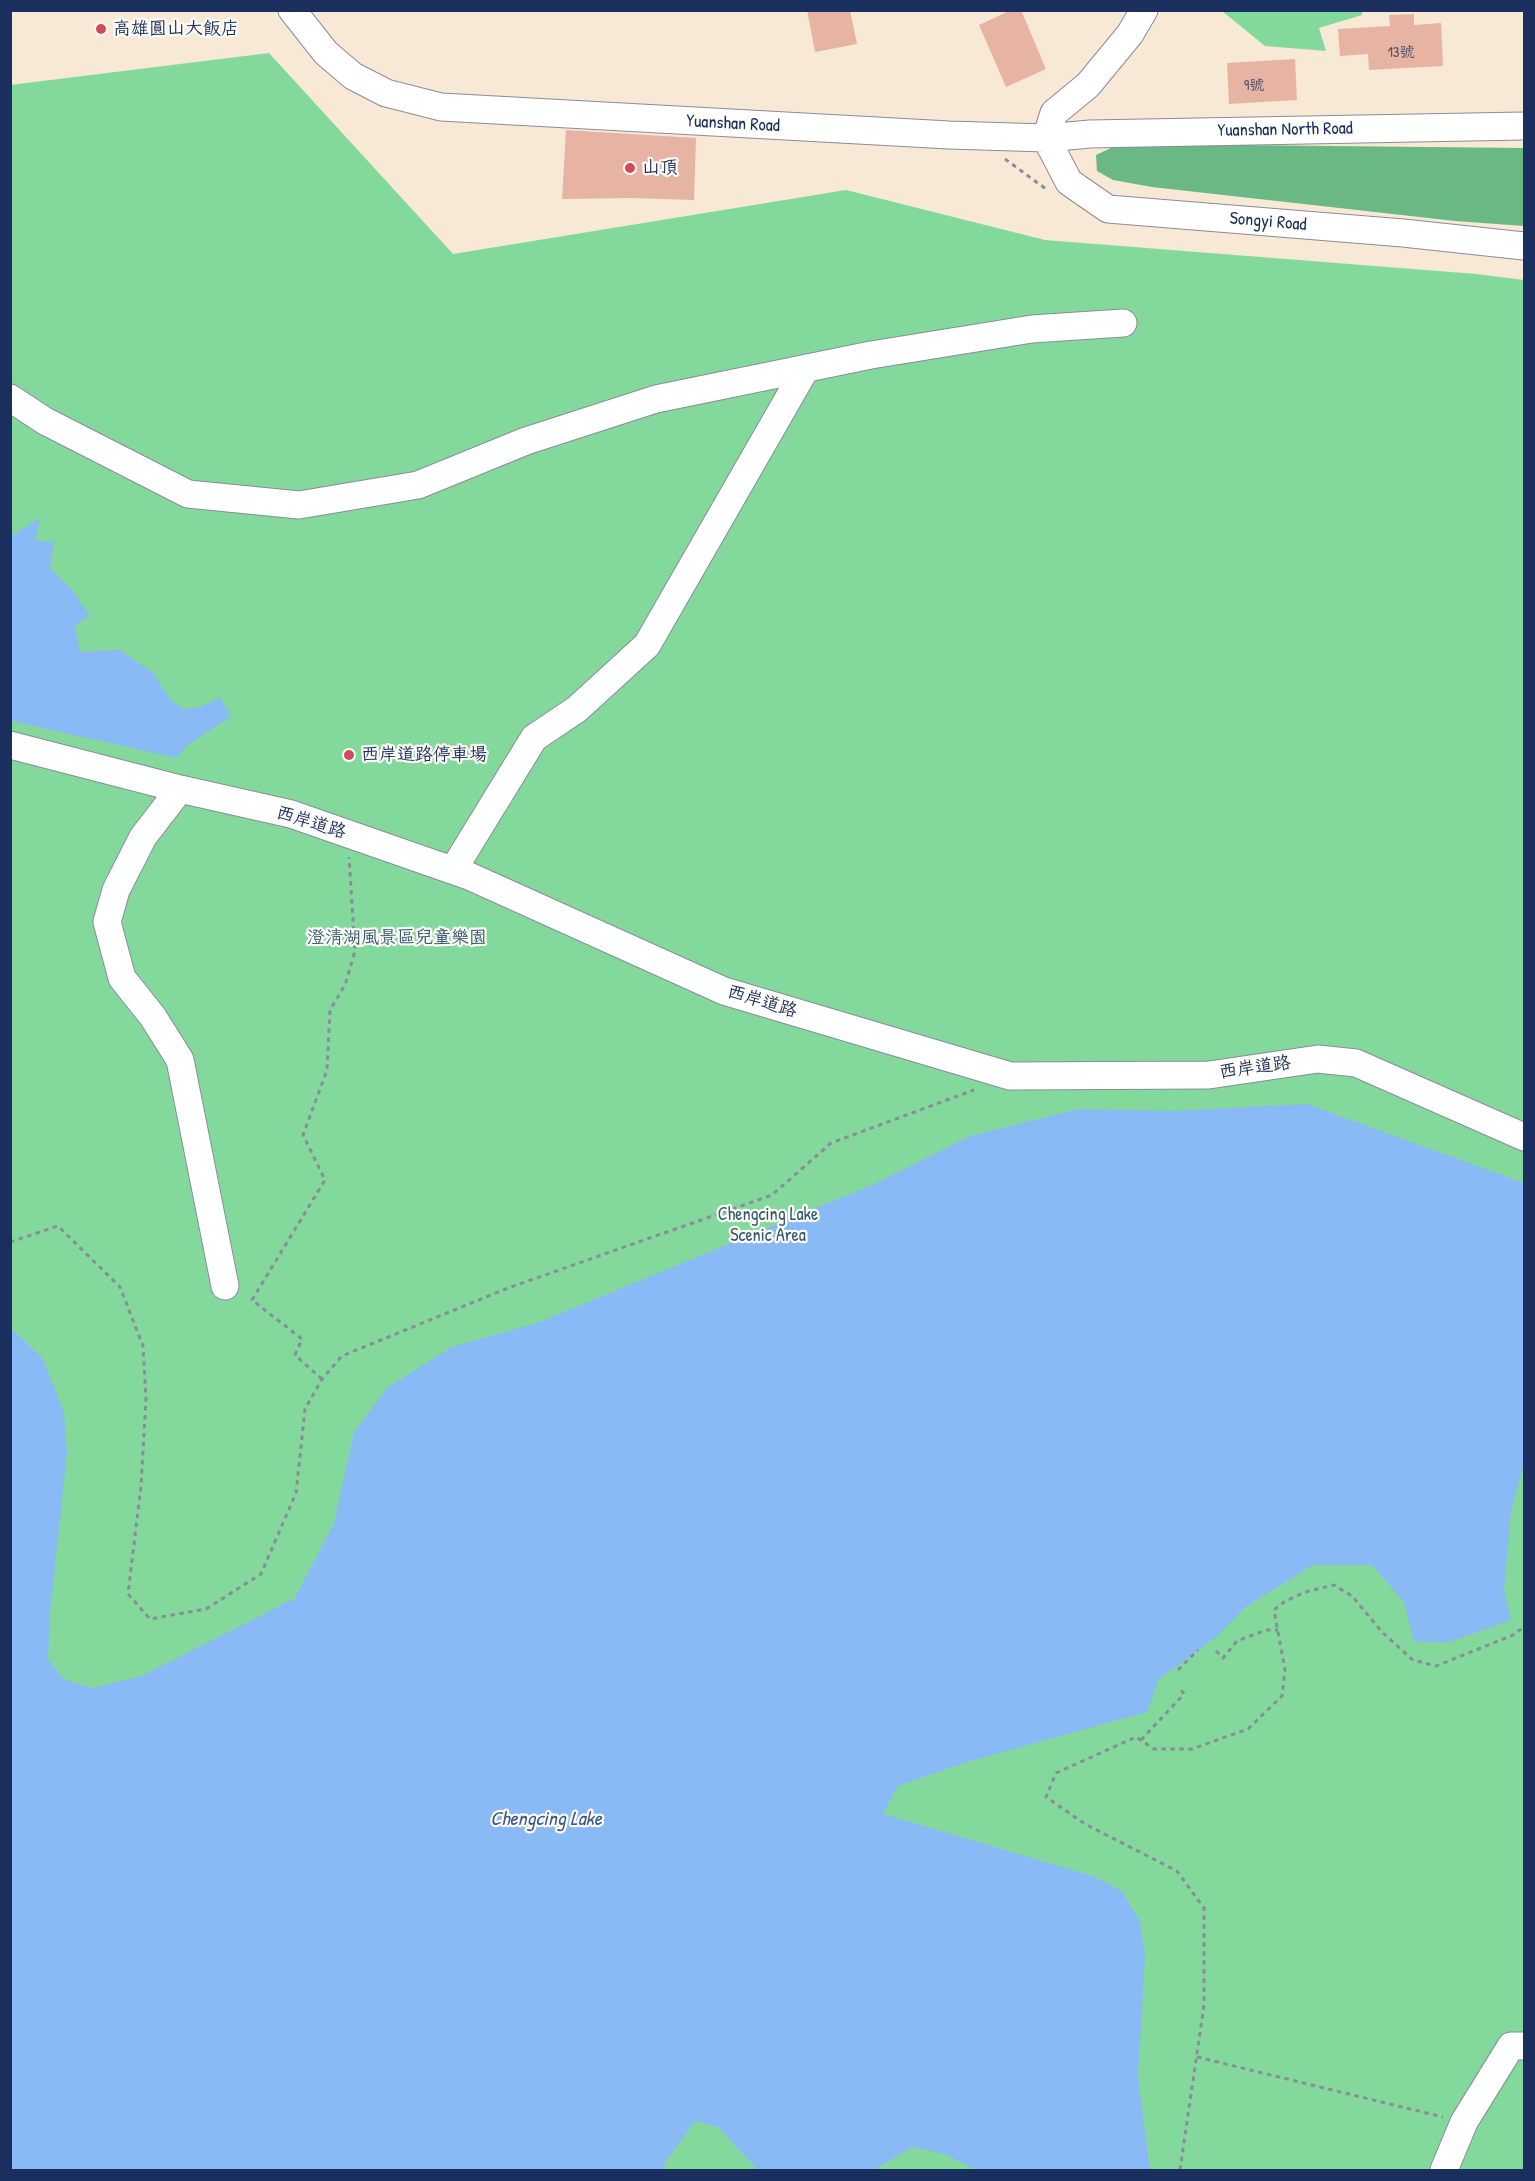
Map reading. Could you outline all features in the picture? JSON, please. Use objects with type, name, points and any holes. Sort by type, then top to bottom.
[{"type":"street","name":"Yuanshan Road","points":[[292,10],[326,53],[353,76],[386,93],[441,108],[945,135],[1046,138]]},
{"type":"street","points":[[1046,138],[1054,113],[1088,85],[1130,34],[1144,10]]},
{"type":"street","name":"Yuanshan North Road","points":[[1046,138],[1090,134],[1524,126]]},
{"type":"street","name":"Songyi Road","points":[[1046,138],[1069,182],[1108,209],[1403,233],[1524,246]]},
{"type":"street","points":[[10,398],[45,421],[188,494],[299,505],[418,485],[526,441],[656,399],[871,355],[1032,329],[1123,323]]},
{"type":"street","points":[[453,870],[534,738],[578,710],[647,645],[806,368]]},
{"type":"street","name":"西岸道路","points":[[14,746],[180,789],[291,814],[453,870],[724,991],[1010,1076],[1209,1075],[1318,1059],[1356,1063],[1524,1137]]},
{"type":"street","points":[[180,789],[143,837],[116,890],[107,922],[122,978],[153,1017],[180,1060],[225,1286]]},
{"type":"street","points":[[1444,2170],[1464,2122],[1511,2046],[1524,2046]]},
{"type":"path","points":[[322,1379],[295,1355],[302,1339],[252,1300],[325,1180],[303,1135],[327,1070],[330,1010],[345,985],[355,951],[348,834]]},
{"type":"path","points":[[10,1242],[58,1226],[120,1287],[143,1346],[146,1399],[141,1486],[128,1594],[150,1619],[206,1609],[261,1574],[296,1493],[304,1409],[322,1379],[342,1356],[497,1292],[772,1195],[831,1143],[975,1090]]},
{"type":"path","points":[[1180,2170],[1204,2006],[1204,1908],[1177,1871],[1085,1824],[1046,1797],[1056,1773],[1136,1737],[1155,1749],[1192,1749],[1248,1729],[1282,1696],[1285,1670],[1275,1610],[1284,1602],[1305,1592],[1334,1585],[1352,1596],[1382,1632],[1413,1660],[1436,1666],[1513,1635],[1524,1627]]},
{"type":"path","points":[[1216,1651],[1223,1658],[1237,1641],[1266,1630],[1278,1630]]},
{"type":"path","points":[[1178,1670],[1198,1650]]},
{"type":"path","points":[[1141,1740],[1184,1694],[1181,1690]]},
{"type":"path","points":[[1197,2057],[1464,2122]]},
{"type":"green space","points":[[1222,11],[1362,11],[1362,15],[1319,28],[1326,51],[1265,46]]},
{"type":"green space","name":"Chengcing Lake Scenic Area","points":[[269,53],[453,254],[846,190],[1045,240],[1476,274],[1524,280],[1524,2170],[11,2170],[10,85]]},
{"type":"green space","points":[[1235,145],[1524,148],[1524,226],[1455,221],[1152,187],[1113,180],[1097,171],[1096,155],[1113,147]]},
{"type":"water","points":[[40,518],[35,540],[54,542],[50,568],[74,592],[90,617],[83,619],[75,627],[80,652],[120,650],[152,672],[171,700],[183,709],[201,707],[220,697],[231,716],[185,747],[177,758],[11,721],[11,536]]},
{"type":"water","name":"Chengcing Lake","points":[[1307,1104],[1524,1183],[1524,1464],[1511,1511],[1504,1591],[1511,1620],[1447,1643],[1414,1641],[1404,1602],[1372,1565],[1313,1565],[1244,1608],[1216,1637],[1159,1679],[1147,1712],[960,1764],[898,1786],[883,1814],[1093,1876],[1121,1890],[1140,1921],[1145,1956],[1138,2077],[1150,2170],[977,2170],[944,2154],[913,2147],[873,2170],[758,2170],[718,2127],[695,2121],[663,2166],[664,2170],[11,2170],[11,1328],[43,1359],[64,1413],[67,1452],[50,1613],[48,1659],[63,1679],[92,1688],[142,1676],[295,1598],[334,1523],[354,1432],[388,1387],[452,1347],[537,1323],[872,1185],[970,1136],[1079,1109],[1174,1111]]},
{"type":"building","points":[[807,10],[850,10],[857,44],[815,52]]},
{"type":"building","points":[[1011,10],[1021,10],[1046,69],[1006,87],[979,25]]},
{"type":"building","points":[[1414,14],[1414,25],[1441,23],[1443,66],[1369,70],[1368,54],[1340,56],[1338,29],[1390,26],[1389,15]]},
{"type":"building","points":[[1295,59],[1297,100],[1229,104],[1227,63]]},
{"type":"building","name":"山頂","points":[[566,130],[696,138],[694,200],[562,199]]},
{"type":"place","name":"高雄圓山大飯店","points":[[101,29]]},
{"type":"place","name":"山頂","points":[[630,168]]},
{"type":"place","name":"西岸道路停車場","points":[[349,755]]},
{"type":"park label","name":"澄清湖風景區兒童樂園","points":[[397,938]]}]
